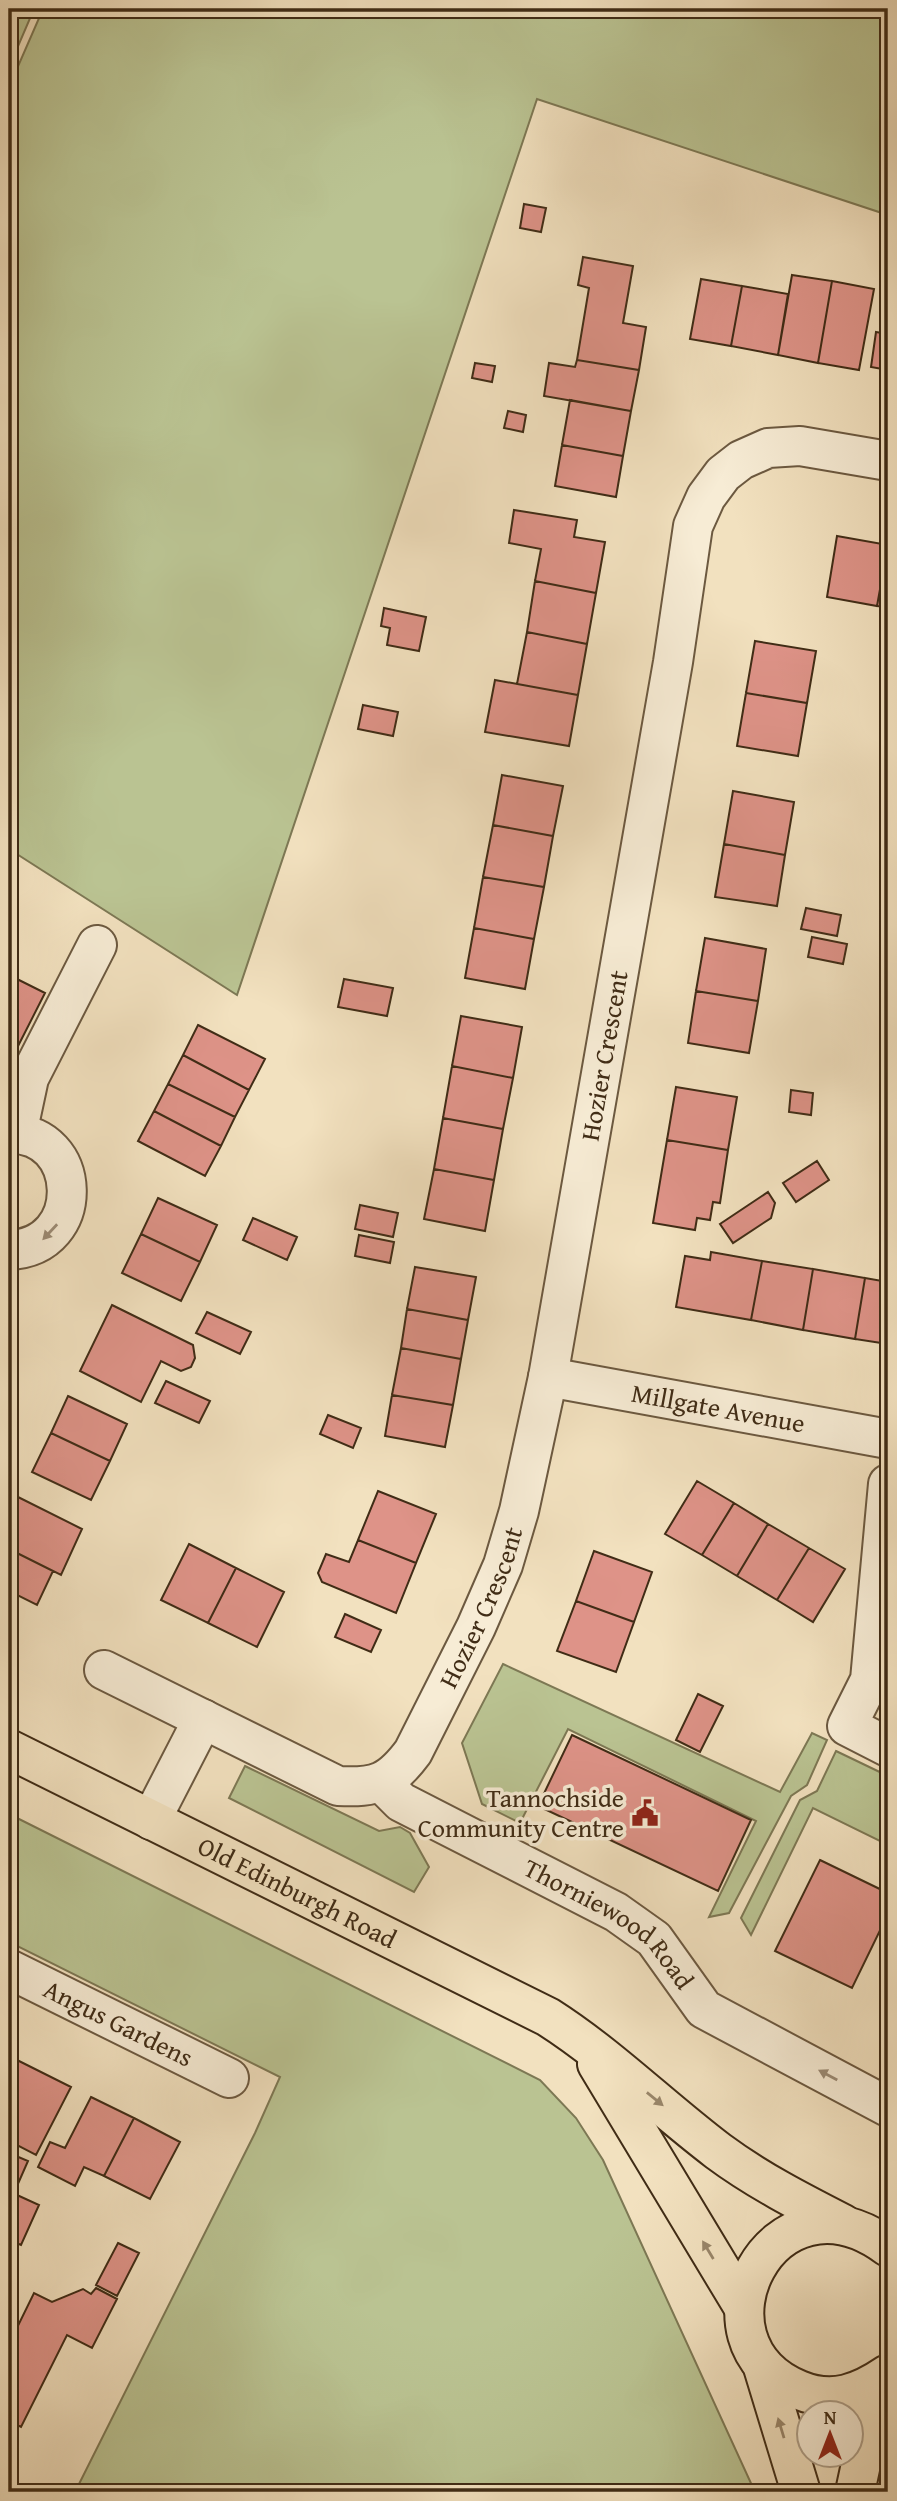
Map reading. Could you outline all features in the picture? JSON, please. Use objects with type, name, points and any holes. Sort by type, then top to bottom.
[{"type":"main road","name":"Old Edinburgh Road","points":[[9,1749],[548,2017],[583,2039],[717,2150],[768,2186],[872,2234]]},
{"type":"main road","name":"Old Edinburgh Road","points":[[583,2039],[744,2308]]},
{"type":"main road","points":[[801,2492],[762,2364],[748,2338],[744,2308],[749,2280],[764,2254],[786,2235],[814,2224],[872,2234]]},
{"type":"main road","points":[[762,2364],[783,2384],[811,2395],[840,2396],[867,2389],[888,2375]]},
{"type":"main road","points":[[855,2492],[869,2427],[888,2375]]},
{"type":"street","name":"Hozier Crescent","points":[[382,1783],[400,1770],[413,1752],[476,1627],[503,1565],[519,1511],[548,1377],[673,662],[693,526],[706,497],[723,474],[741,460],[768,448],[800,446],[888,461]]},
{"type":"street","points":[[9,1250],[22,1250],[41,1242],[56,1228],[65,1210],[68,1190],[64,1170],[53,1153],[37,1140],[13,1134],[29,1078],[97,945]]},
{"type":"street","name":"Millgate Avenue","points":[[548,1377],[888,1439]]},
{"type":"street","points":[[888,1483],[870,1680],[847,1726],[888,1747]]},
{"type":"street","points":[[104,1670],[338,1786],[363,1787],[382,1783]]},
{"type":"street","points":[[151,1820],[203,1719]]},
{"type":"street","name":"Thorniewood Road","points":[[382,1783],[401,1802],[616,1912],[654,1939],[704,2009],[888,2107]]},
{"type":"street","name":"Angus Gardens","points":[[9,1969],[229,2078]]},
{"type":"green space","points":[[9,9],[34,9],[13,58],[9,56]]},
{"type":"green space","points":[[43,9],[888,9],[888,215],[537,99],[237,995],[9,849],[9,68],[16,71]]},
{"type":"green space","points":[[503,1664],[780,1792],[812,1733],[827,1740],[807,1785],[791,1796],[729,1913],[709,1917],[756,1821],[568,1729],[520,1823],[482,1804],[462,1743]]},
{"type":"green space","points":[[836,1751],[888,1776],[888,1845],[813,1808],[751,1935],[741,1918],[800,1800],[817,1791]]},
{"type":"green space","points":[[245,1766],[379,1831],[400,1827],[410,1833],[429,1867],[414,1892],[229,1798]]},
{"type":"green space","points":[[9,1814],[540,2080],[576,2118],[603,2160],[755,2492],[75,2492],[255,2133],[280,2077],[9,1942]]},
{"type":"building","points":[[524,204],[546,208],[541,232],[520,228]]},
{"type":"building","points":[[583,257],[633,266],[623,323],[646,327],[639,370],[577,360],[589,288],[578,285]]},
{"type":"building","points":[[792,275],[832,281],[818,363],[778,355]]},
{"type":"building","points":[[701,279],[742,286],[731,346],[690,339]]},
{"type":"building","points":[[832,281],[874,289],[859,370],[818,363]]},
{"type":"building","points":[[742,286],[788,294],[778,355],[731,346]]},
{"type":"building","points":[[876,332],[888,334],[888,370],[871,367]]},
{"type":"building","points":[[577,360],[639,370],[631,411],[544,396],[549,363],[575,367]]},
{"type":"building","points":[[475,363],[495,366],[492,382],[472,378]]},
{"type":"building","points":[[570,400],[631,411],[623,456],[562,445]]},
{"type":"building","points":[[508,411],[526,415],[523,432],[504,428]]},
{"type":"building","points":[[562,445],[623,456],[616,497],[555,486]]},
{"type":"building","points":[[514,510],[577,520],[574,537],[605,542],[596,593],[535,581],[541,549],[509,543]]},
{"type":"building","points":[[837,536],[888,545],[877,606],[827,597]]},
{"type":"building","points":[[888,545],[888,607],[877,606]]},
{"type":"building","points":[[535,581],[596,593],[587,644],[527,632]]},
{"type":"building","points":[[384,608],[426,617],[419,651],[387,645],[390,628],[381,626]]},
{"type":"building","points":[[527,632],[587,644],[578,695],[517,684]]},
{"type":"building","points":[[755,641],[816,651],[807,703],[746,693]]},
{"type":"building","points":[[495,680],[578,695],[569,746],[485,732]]},
{"type":"building","points":[[746,693],[807,703],[798,756],[737,746]]},
{"type":"building","points":[[363,705],[398,712],[393,736],[358,729]]},
{"type":"building","points":[[502,775],[563,786],[553,836],[493,825]]},
{"type":"building","points":[[733,791],[794,802],[785,855],[724,844]]},
{"type":"building","points":[[493,825],[553,836],[544,887],[483,877]]},
{"type":"building","points":[[724,844],[785,855],[777,906],[715,897]]},
{"type":"building","points":[[483,877],[544,887],[534,939],[474,928]]},
{"type":"building","points":[[806,908],[841,915],[837,936],[801,929]]},
{"type":"building","points":[[474,928],[534,939],[525,989],[465,978]]},
{"type":"building","points":[[812,937],[847,944],[843,964],[808,957]]},
{"type":"building","points":[[705,938],[766,949],[758,1001],[696,991]]},
{"type":"building","points":[[9,975],[45,993],[15,1052],[9,1048]]},
{"type":"building","points":[[344,979],[393,988],[387,1016],[338,1007]]},
{"type":"building","points":[[696,991],[758,1001],[749,1053],[688,1043]]},
{"type":"building","points":[[461,1016],[522,1027],[513,1078],[452,1066]]},
{"type":"building","points":[[198,1025],[265,1059],[249,1090],[183,1055]]},
{"type":"building","points":[[183,1055],[249,1090],[235,1117],[168,1084]]},
{"type":"building","points":[[452,1066],[513,1078],[503,1129],[443,1118]]},
{"type":"building","points":[[168,1084],[235,1117],[221,1146],[154,1111]]},
{"type":"building","points":[[676,1087],[737,1097],[728,1150],[667,1140]]},
{"type":"building","points":[[791,1090],[813,1093],[811,1115],[789,1112]]},
{"type":"building","points":[[154,1111],[221,1146],[205,1176],[138,1141]]},
{"type":"building","points":[[443,1118],[503,1129],[494,1180],[434,1169]]},
{"type":"building","points":[[667,1140],[728,1150],[720,1203],[713,1202],[710,1220],[697,1218],[695,1230],[653,1223]]},
{"type":"building","points":[[817,1161],[829,1180],[796,1202],[783,1183]]},
{"type":"building","points":[[434,1169],[494,1180],[485,1231],[424,1219]]},
{"type":"building","points":[[768,1192],[775,1203],[771,1218],[733,1243],[720,1224]]},
{"type":"building","points":[[158,1198],[217,1225],[200,1262],[141,1234]]},
{"type":"building","points":[[360,1205],[398,1213],[393,1237],[355,1229]]},
{"type":"building","points":[[253,1218],[297,1237],[287,1260],[243,1240]]},
{"type":"building","points":[[141,1234],[200,1262],[181,1301],[122,1273]]},
{"type":"building","points":[[359,1235],[394,1242],[390,1263],[355,1256]]},
{"type":"building","points":[[711,1252],[762,1261],[751,1320],[676,1307],[685,1256],[710,1260]]},
{"type":"building","points":[[762,1261],[813,1269],[803,1330],[751,1320]]},
{"type":"building","points":[[415,1267],[476,1277],[468,1320],[407,1309]]},
{"type":"building","points":[[813,1269],[865,1278],[855,1339],[803,1330]]},
{"type":"building","points":[[865,1278],[888,1282],[888,1344],[855,1339]]},
{"type":"building","points":[[112,1305],[193,1345],[195,1358],[191,1367],[181,1371],[161,1361],[141,1402],[80,1371]]},
{"type":"building","points":[[407,1309],[468,1320],[461,1359],[401,1348]]},
{"type":"building","points":[[207,1312],[251,1332],[240,1354],[196,1333]]},
{"type":"building","points":[[401,1348],[461,1359],[453,1405],[392,1395]]},
{"type":"building","points":[[166,1381],[210,1401],[199,1423],[155,1403]]},
{"type":"building","points":[[392,1395],[453,1405],[445,1447],[385,1436]]},
{"type":"building","points":[[68,1396],[127,1424],[110,1461],[51,1433]]},
{"type":"building","points":[[328,1415],[361,1428],[353,1448],[320,1434]]},
{"type":"building","points":[[51,1433],[110,1461],[91,1500],[32,1472]]},
{"type":"building","points":[[697,1481],[734,1503],[702,1555],[665,1534]]},
{"type":"building","points":[[378,1491],[436,1514],[416,1563],[358,1540]]},
{"type":"building","points":[[10,1493],[82,1529],[61,1575],[9,1549]]},
{"type":"building","points":[[734,1503],[768,1524],[737,1576],[702,1555]]},
{"type":"building","points":[[768,1524],[809,1548],[777,1600],[737,1576]]},
{"type":"building","points":[[358,1540],[416,1563],[396,1613],[322,1582],[318,1573],[326,1554],[349,1562]]},
{"type":"building","points":[[189,1544],[236,1568],[208,1623],[161,1600]]},
{"type":"building","points":[[809,1548],[845,1569],[813,1622],[777,1600]]},
{"type":"building","points":[[9,1549],[53,1571],[37,1605],[9,1591]]},
{"type":"building","points":[[594,1551],[652,1572],[634,1622],[576,1601]]},
{"type":"building","points":[[236,1568],[284,1592],[257,1647],[208,1623]]},
{"type":"building","points":[[576,1601],[634,1622],[616,1672],[557,1651]]},
{"type":"building","points":[[345,1614],[381,1630],[371,1652],[335,1637]]},
{"type":"building","points":[[698,1694],[723,1706],[700,1752],[676,1740]]},
{"type":"building","name":"Tannochside Community Centre","points":[[572,1735],[751,1820],[718,1891],[538,1806]]},
{"type":"building","points":[[820,1860],[888,1893],[888,1914],[852,1988],[775,1951]]},
{"type":"building","points":[[9,2056],[71,2087],[36,2155],[9,2141]]},
{"type":"building","points":[[91,2097],[134,2118],[104,2176],[84,2167],[75,2186],[38,2167],[50,2142],[65,2148]]},
{"type":"building","points":[[134,2118],[180,2142],[150,2199],[104,2176]]},
{"type":"building","points":[[9,2153],[28,2161],[10,2202],[9,2202]]},
{"type":"building","points":[[17,2195],[39,2205],[21,2245],[9,2240],[9,2213]]},
{"type":"building","points":[[118,2243],[139,2253],[117,2296],[96,2285]]},
{"type":"building","points":[[96,2288],[117,2299],[92,2348],[67,2335],[21,2427],[9,2421],[9,2344],[34,2293],[52,2302],[83,2289],[91,2294]]},
{"type":"place","name":"Tannochside Community Centre","points":[[645,1813]]}]
